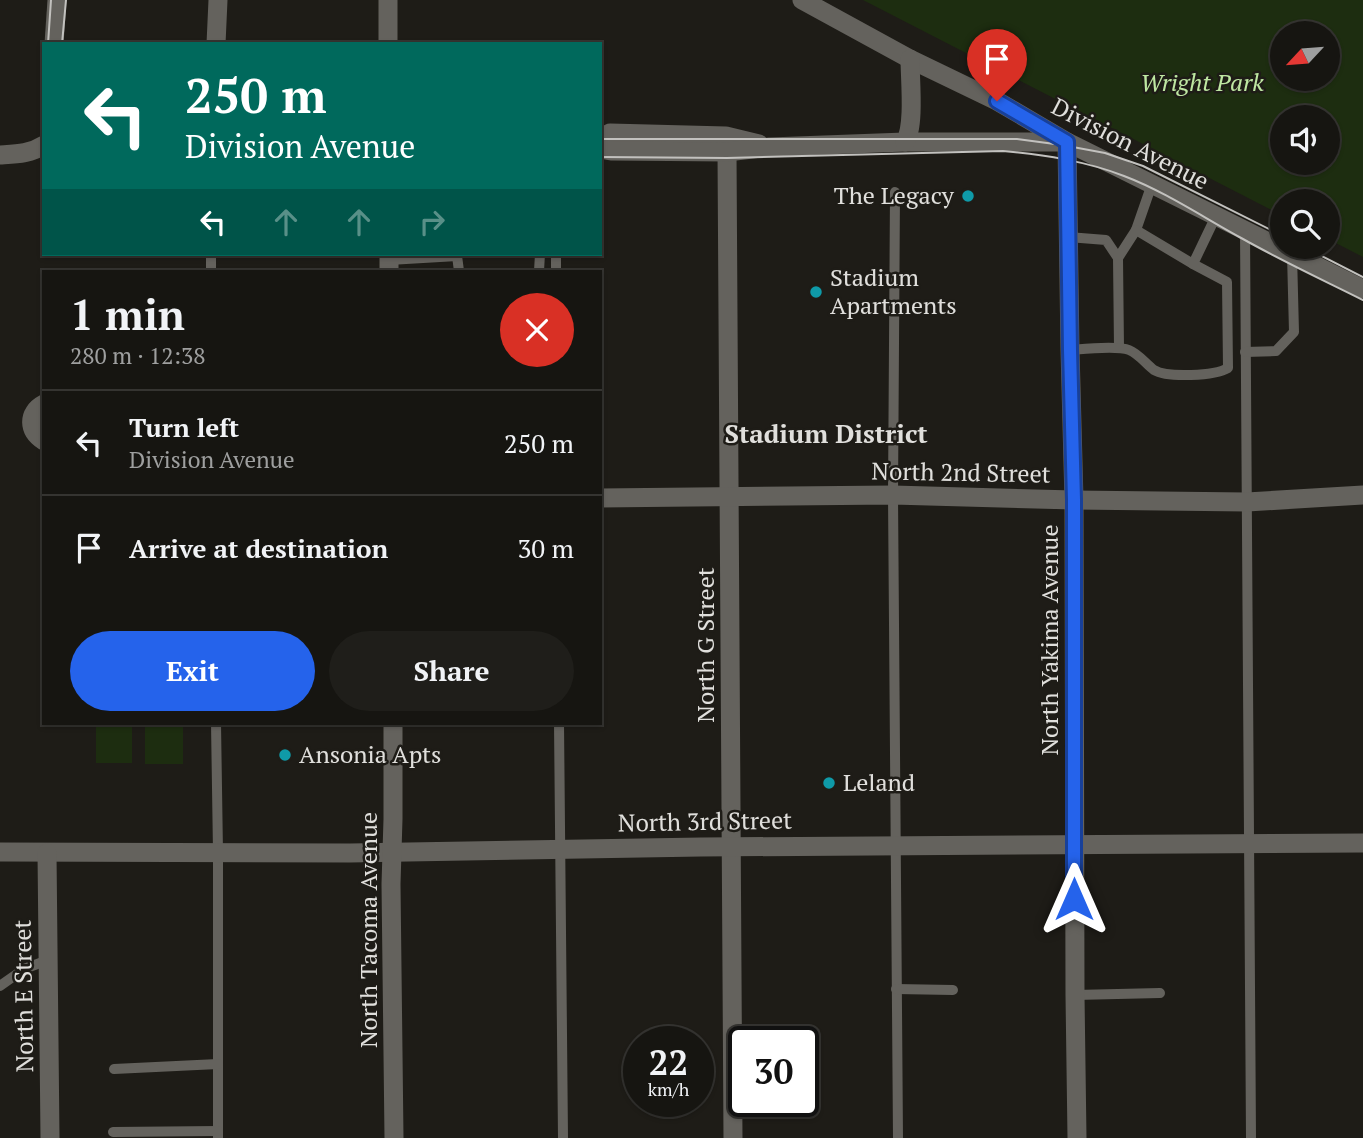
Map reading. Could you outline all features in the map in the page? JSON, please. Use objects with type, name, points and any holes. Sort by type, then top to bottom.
[{"type":"street","points":[[54,42],[57,0]]},
{"type":"street","points":[[216,42],[218,0]]},
{"type":"street","points":[[388,0],[388,42]]},
{"type":"street","name":"Division Avenue","points":[[802,0],[910,59],[997,101],[1067,142],[1270,243]]},
{"type":"street","points":[[905,142],[911,124],[910,59]]},
{"type":"street","points":[[602,138],[610,133],[726,136],[770,147]]},
{"type":"street","points":[[602,149],[727,152],[770,147],[905,142],[1067,142]]},
{"type":"street","name":"North Yakima Avenue","points":[[1067,142],[1074,500],[1077,1138]]},
{"type":"street","points":[[0,155],[26,153],[42,146]]},
{"type":"street","name":"North G Street","points":[[727,152],[733,1138]]},
{"type":"street","name":"Division Avenue","points":[[1302,259],[1363,289]]},
{"type":"street","points":[[42,406],[34,412],[31,425],[42,440]]},
{"type":"street","name":"North 2nd Street","points":[[602,498],[893,495],[1247,502],[1363,495]]},
{"type":"street","name":"North Tacoma Avenue","points":[[393,725],[391,884],[394,1138]]},
{"type":"street","name":"North 3rd Street","points":[[0,852],[393,853],[732,846],[1363,843]]},
{"type":"street","name":"North E Street","points":[[47,853],[50,1138]]},
{"type":"lane","points":[[1118,258],[1136,230],[1152,184]]},
{"type":"lane","points":[[895,192],[893,495],[898,1138]]},
{"type":"lane","points":[[1194,264],[1216,216]]},
{"type":"lane","points":[[1070,350],[1127,349],[1156,371],[1166,375],[1223,372],[1228,368],[1227,282],[1136,230]]},
{"type":"lane","points":[[1245,230],[1251,1138]]},
{"type":"lane","points":[[1068,237],[1106,240],[1118,258],[1119,348]]},
{"type":"lane","points":[[389,262],[447,256]]},
{"type":"lane","points":[[1245,352],[1276,351],[1294,332],[1292,259]]},
{"type":"lane","points":[[113,1132],[218,1135],[216,725]]},
{"type":"lane","points":[[559,725],[562,1138]]},
{"type":"lane","points":[[0,986],[24,969],[48,960]]},
{"type":"lane","points":[[896,989],[953,990]]},
{"type":"lane","points":[[1075,995],[1160,993]]},
{"type":"lane","points":[[114,1069],[218,1064]]},
{"type":"green space","name":"Wright Park","points":[[863,0],[1363,0],[1363,257],[1340,245],[1340,189],[1270,189],[1270,209]]},
{"type":"green space","points":[[96,725],[132,725],[132,763],[96,763]]},
{"type":"green space","points":[[145,725],[183,725],[183,764],[145,764]]},
{"type":"tram line","points":[[48,42],[51,0]]},
{"type":"tram line","points":[[62,42],[66,0]]},
{"type":"tram line","points":[[602,139],[1017,139],[1062,145],[1105,153],[1143,166],[1270,230]]},
{"type":"tram line","points":[[602,157],[727,158],[1003,151],[1065,159],[1095,166],[1140,182],[1273,255],[1363,300]]},
{"type":"tram line","points":[[1328,259],[1363,277]]},
{"type":"place","name":"The Legacy","points":[[968,196]]},
{"type":"place","name":"Stadium Apartments","points":[[816,292]]},
{"type":"place","name":"Ansonia Apts","points":[[285,755]]},
{"type":"place","name":"Leland","points":[[829,783]]},
{"type":"district","name":"Stadium District","points":[[826,434]]},
{"type":"route","points":[[997,101],[1067,142],[1074,500],[1074,899]]}]
